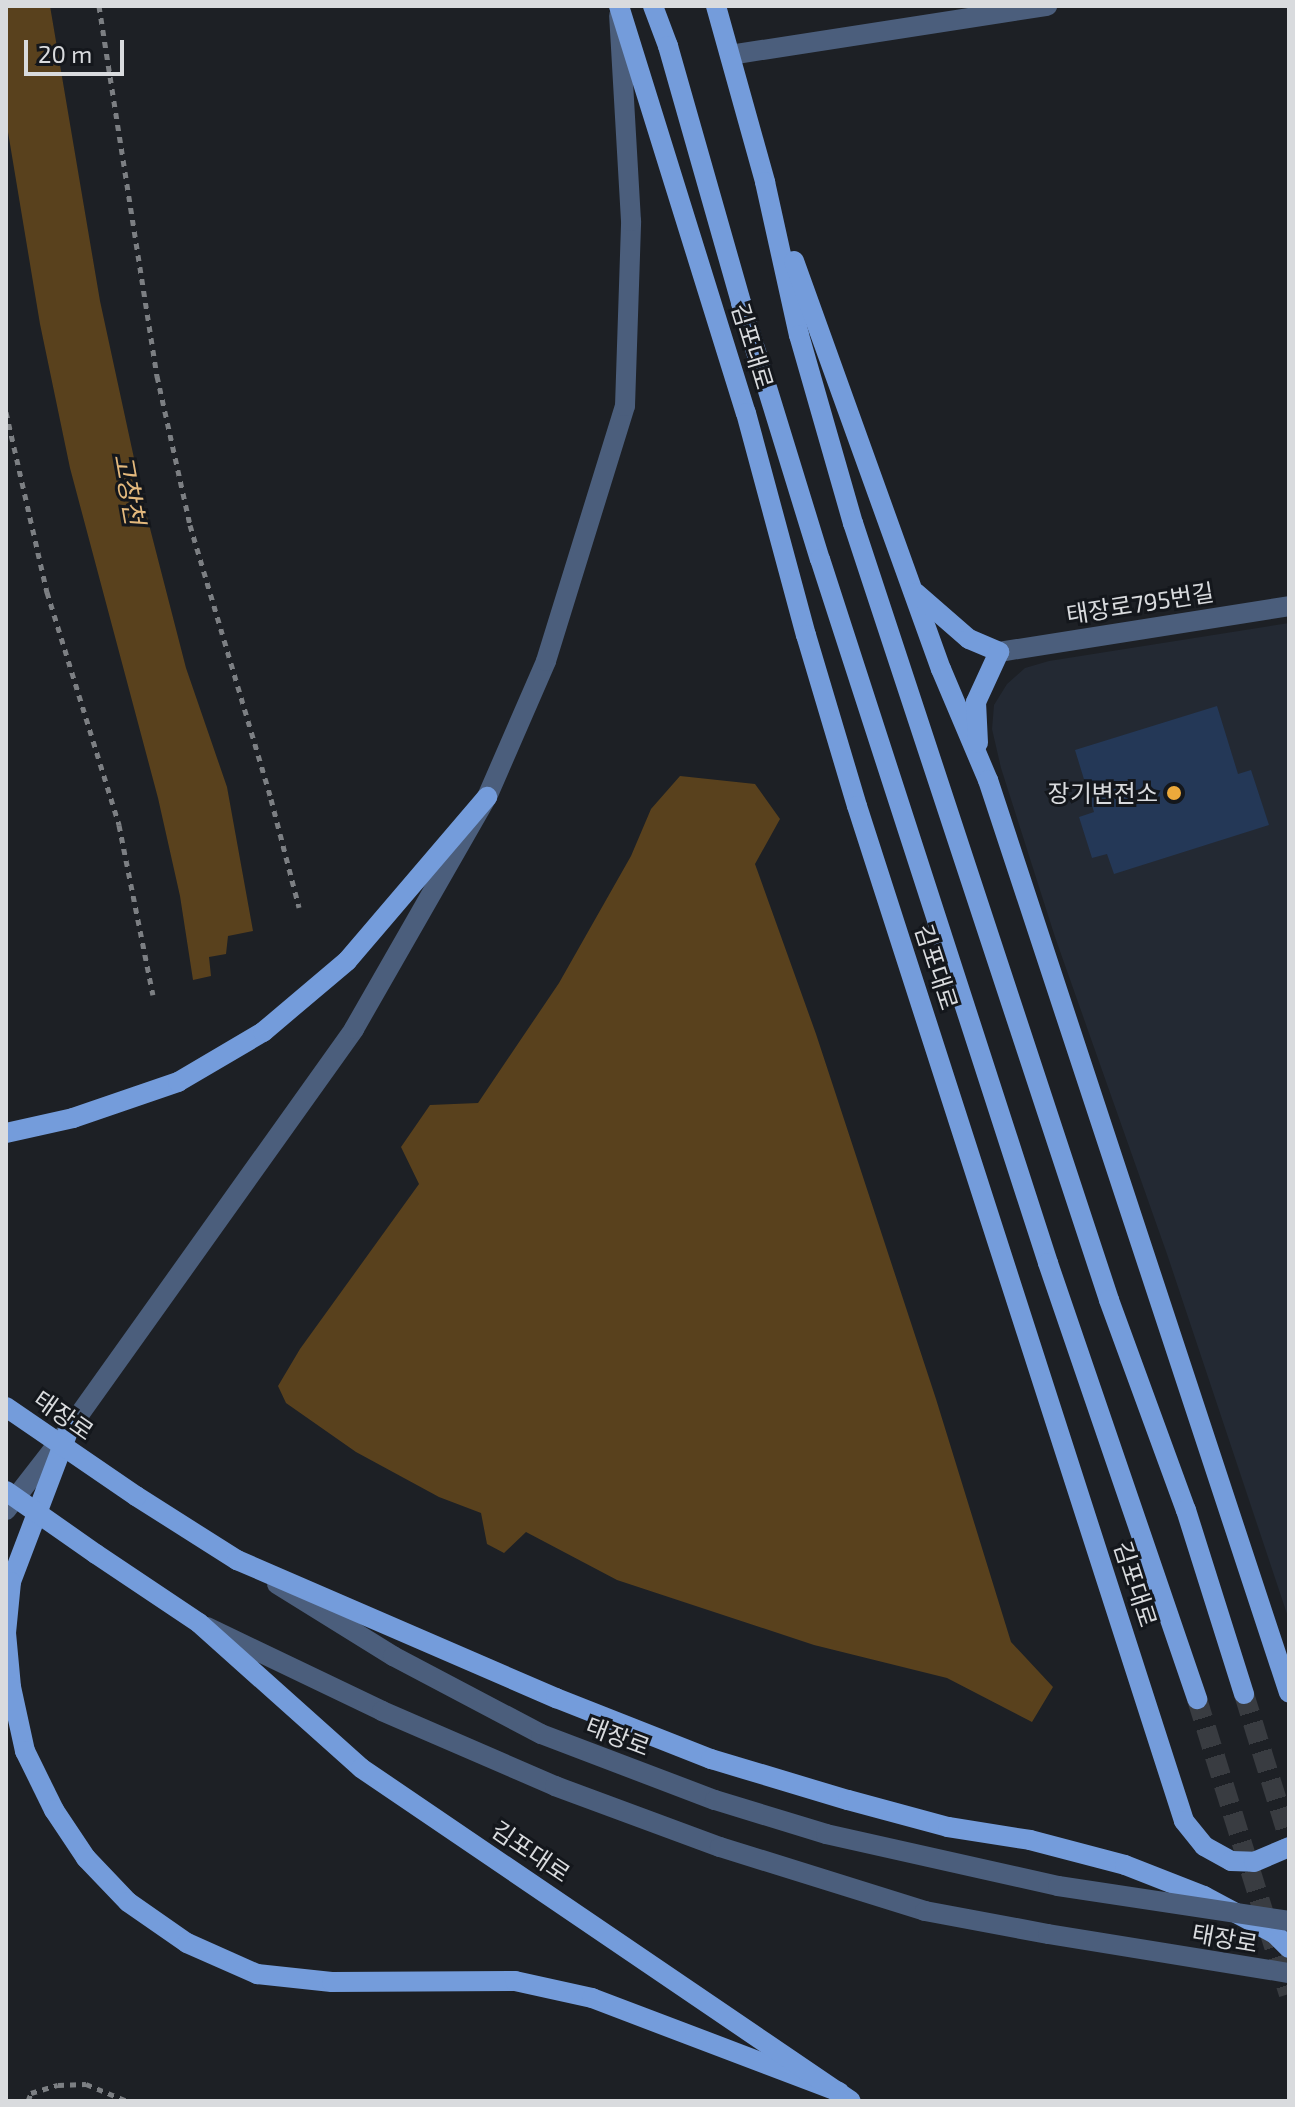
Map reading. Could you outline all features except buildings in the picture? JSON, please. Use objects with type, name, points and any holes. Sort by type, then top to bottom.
[{"type":"main road","name":"김포대로","points":[[619,6],[746,413],[806,635],[857,806],[1184,1821],[1204,1846],[1231,1861],[1254,1862],[1289,1847]]},
{"type":"main road","name":"김포대로","points":[[653,6],[668,46],[820,559],[1048,1263],[1197,1699]]},
{"type":"main road","name":"김포대로","points":[[716,6],[765,182],[799,335],[853,523],[1109,1300],[1186,1510],[1244,1694]]},
{"type":"main road","name":"김포대로","points":[[765,182],[913,590],[978,757],[1289,1693]]},
{"type":"main road","points":[[913,590],[969,639],[999,652],[976,702],[978,757]]},
{"type":"main road","points":[[6,1133],[73,1118],[178,1082],[263,1032],[347,961],[487,797]]},
{"type":"main road","name":"태장로","points":[[6,1407],[136,1496],[237,1560]]},
{"type":"main road","points":[[69,1429],[11,1582],[6,1633],[11,1687],[25,1751],[54,1810],[86,1858],[128,1902],[187,1943],[257,1974],[332,1982],[515,1981],[592,1998],[845,2097]]},
{"type":"main road","name":"태장로","points":[[6,1491],[199,1623]]},
{"type":"main road","points":[[237,1560],[556,1698],[711,1759],[933,1823],[1030,1840],[1125,1865],[1204,1896],[1275,1934],[1289,1948]]},
{"type":"main road","name":"김포대로","points":[[199,1623],[361,1768],[845,2097]]},
{"type":"street","points":[[6,1510],[69,1429],[354,1029],[487,797],[546,661],[625,406],[631,221],[619,6]]},
{"type":"street","points":[[730,55],[1047,6]]},
{"type":"street","name":"태장로795번길","points":[[999,652],[1289,606]]},
{"type":"street","name":"태장로","points":[[237,1560],[393,1656],[541,1734],[715,1800],[826,1834],[1058,1886],[1289,1921]]},
{"type":"street","name":"태장로","points":[[199,1623],[382,1711],[555,1786],[720,1847],[925,1911],[1289,1973]]},
{"type":"path","points":[[99,6],[157,376],[190,525],[271,799],[299,907]]},
{"type":"path","points":[[6,412],[47,592],[119,825],[153,995]]},
{"type":"path","points":[[28,2101],[31,2093],[58,2085],[86,2084],[127,2101]]},
{"type":"shaded area","points":[[1289,623],[1289,1620],[1167,1254],[1055,937],[1001,768],[992,729],[994,705],[1007,684],[1025,668],[1049,661]]},
{"type":"water","name":"고창천","points":[[6,6],[50,6],[100,301],[145,509],[186,668],[227,787],[253,931],[228,936],[226,954],[209,957],[211,976],[193,980],[180,896],[158,798],[70,468],[40,324],[6,120]]},
{"type":"water","points":[[680,776],[755,784],[780,819],[755,864],[816,1034],[936,1399],[1011,1642],[1053,1687],[1032,1722],[947,1678],[814,1645],[617,1580],[526,1532],[504,1553],[487,1544],[481,1513],[439,1497],[356,1452],[286,1403],[278,1386],[300,1349],[419,1184],[401,1147],[430,1105],[478,1103],[559,983],[631,856],[651,809]]},
{"type":"tunnel","points":[[1244,1694],[1289,1839]]},
{"type":"tunnel","points":[[1197,1699],[1289,1994]]},
{"type":"place","name":"장기변전소","points":[[1174,793]]}]
